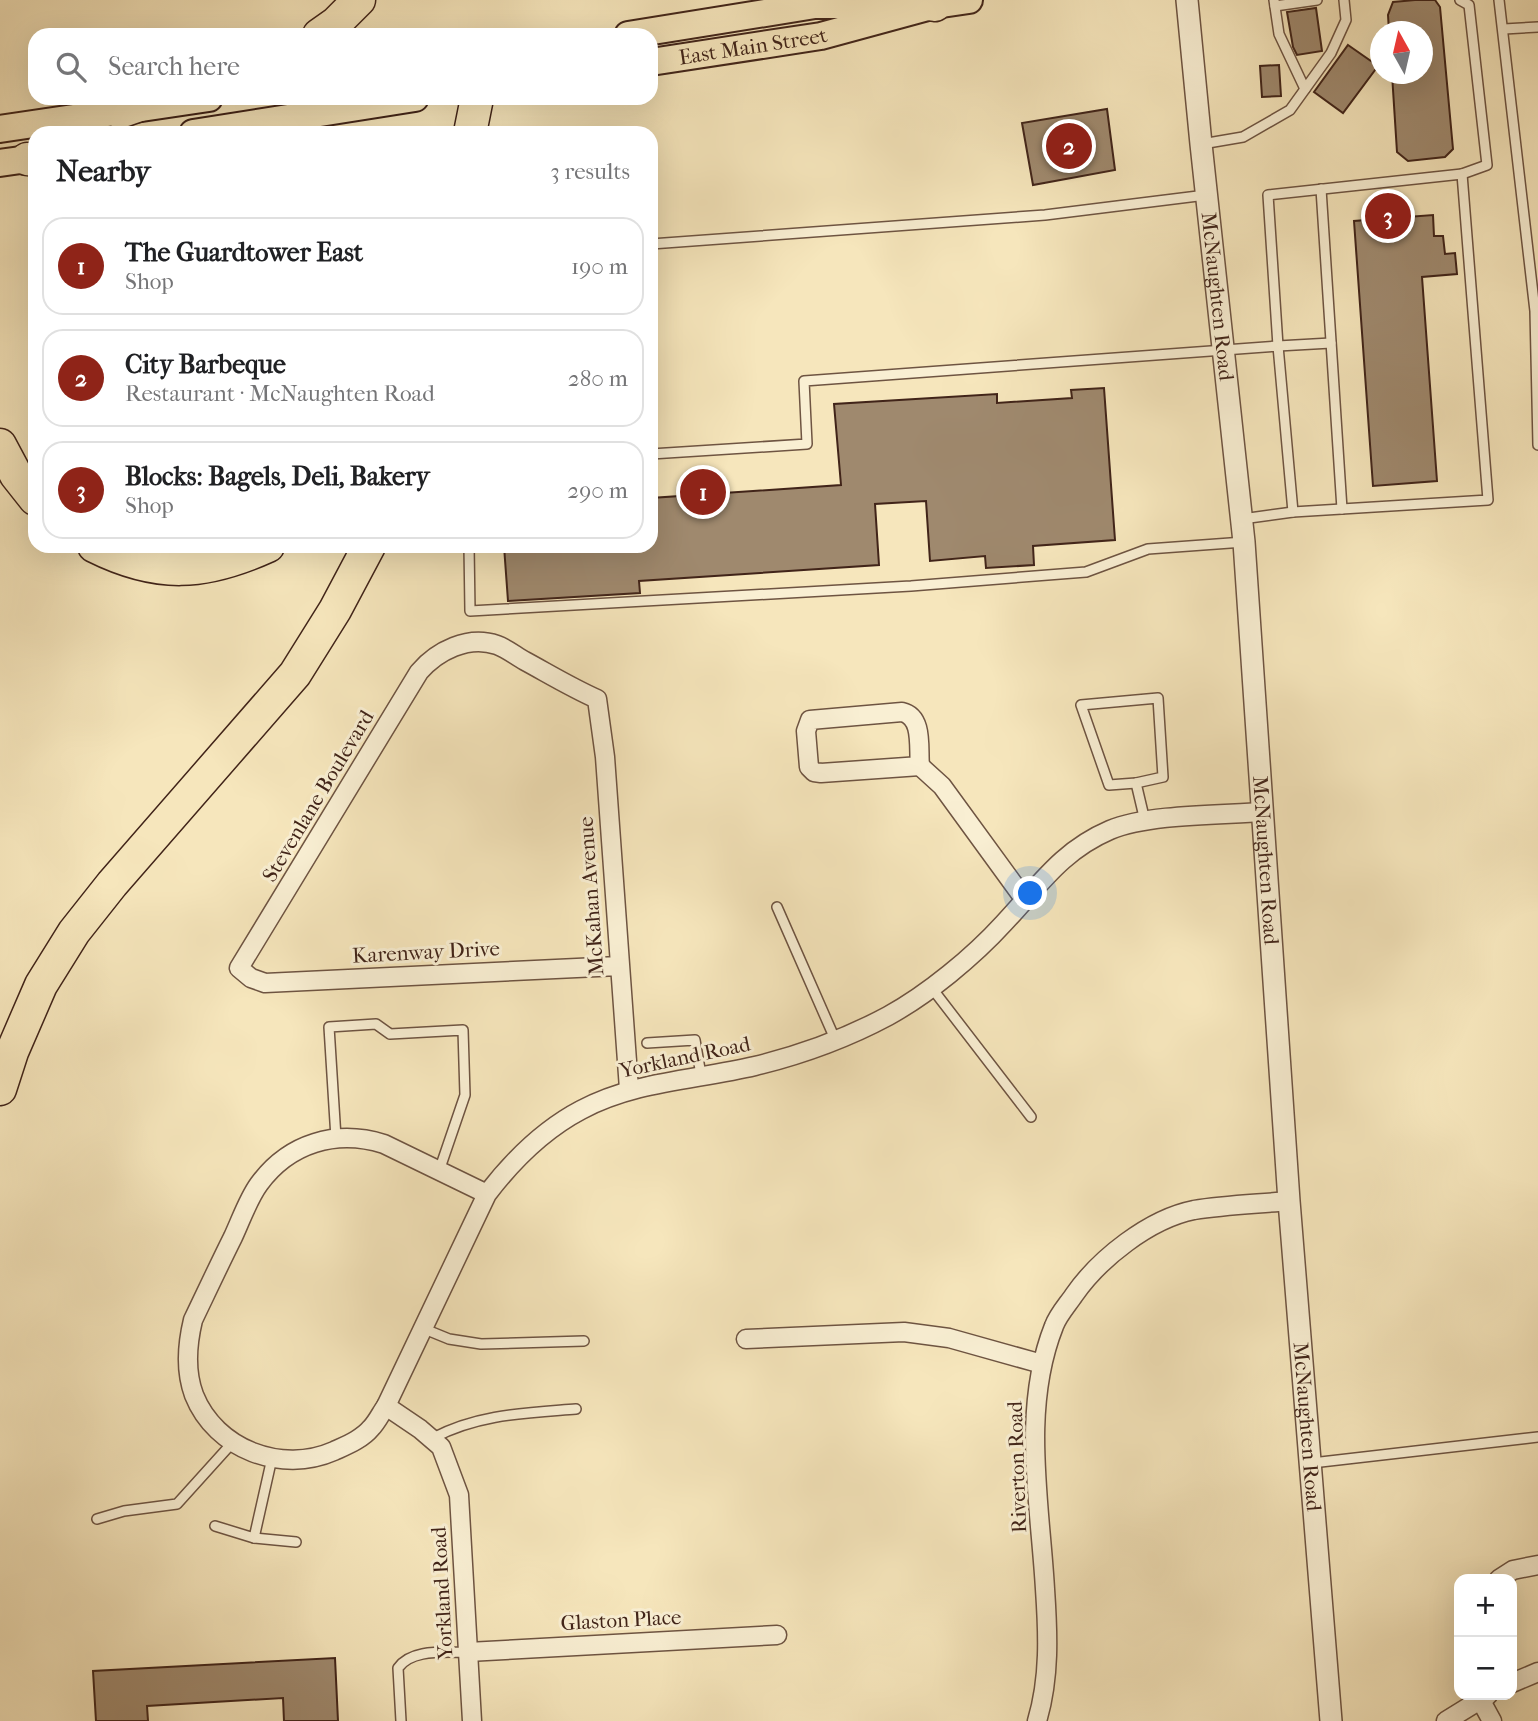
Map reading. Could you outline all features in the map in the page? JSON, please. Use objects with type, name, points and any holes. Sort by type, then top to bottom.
[{"type":"highway","points":[[329,28],[359,0]]},
{"type":"highway","points":[[899,0],[935,5]]},
{"type":"highway","points":[[120,112],[140,105]]},
{"type":"highway","points":[[471,126],[476,105]]},
{"type":"highway","points":[[0,445],[16,475],[28,490]]},
{"type":"highway","points":[[112,553],[139,564],[181,569],[234,561],[252,553]]},
{"type":"highway","points":[[0,1089],[12,1052],[41,985],[74,932],[112,884],[295,674],[335,610],[365,553]]},
{"type":"main road","name":"East Main Street","points":[[658,61],[821,36],[935,5],[969,0]]},
{"type":"main road","name":"East Main Street","points":[[658,30],[815,5],[935,5]]},
{"type":"main road","points":[[9,128],[164,105]]},
{"type":"main road","points":[[237,126],[371,105]]},
{"type":"street","name":"McNaughten Road","points":[[1187,0],[1244,542],[1289,1202],[1331,1721]]},
{"type":"street","name":"McKahan Avenue","points":[[440,652],[462,645],[496,644],[576,690],[597,699],[605,757],[629,1089]]},
{"type":"street","name":"Stevenlane Boulevard","points":[[239,968],[419,672],[440,652]]},
{"type":"street","points":[[920,766],[814,772],[807,760],[807,725],[810,720],[818,718],[902,712],[915,718],[920,766],[942,786],[1025,900]]},
{"type":"street","name":"Yorkland Road","points":[[472,1721],[459,1495],[447,1458],[433,1438],[386,1406],[487,1194],[509,1165],[534,1141],[580,1110],[629,1089],[753,1066],[793,1055],[888,1016],[931,987],[989,938],[1069,853],[1112,830],[1145,821],[1262,811]]},
{"type":"street","name":"Karenway Drive","points":[[239,968],[251,978],[265,983],[619,965]]},
{"type":"street","points":[[386,1406],[370,1429],[350,1444],[326,1454],[301,1461],[250,1452],[233,1442],[214,1425],[195,1396],[188,1372],[193,1320],[257,1186],[279,1161],[291,1153],[321,1141],[360,1138],[384,1144],[487,1194]]},
{"type":"street","name":"Riverton Road","points":[[1037,1721],[1049,1642],[1035,1443],[1035,1403],[1042,1364],[1055,1323],[1083,1282],[1113,1252],[1155,1225],[1191,1211],[1289,1202]]},
{"type":"street","points":[[746,1339],[904,1332],[949,1338],[1042,1364]]},
{"type":"street","points":[[1507,1574],[1513,1570],[1538,1565]]},
{"type":"street","name":"Glaston Place","points":[[468,1652],[777,1635]]},
{"type":"street","points":[[1517,1682],[1538,1672]]},
{"type":"street","points":[[1446,1721],[1479,1700]]},
{"type":"street","points":[[1485,1700],[1492,1721]]},
{"type":"lane","points":[[1305,89],[1279,34],[1275,3],[1317,0]]},
{"type":"lane","points":[[1201,144],[1243,137],[1290,110],[1331,52],[1346,20],[1343,0]]},
{"type":"lane","points":[[1293,512],[1268,195],[1462,174],[1486,165],[1469,5],[1460,0]]},
{"type":"lane","points":[[1499,0],[1536,296],[1538,445]]},
{"type":"lane","points":[[1504,29],[1538,27]]},
{"type":"lane","points":[[1242,519],[1293,512],[1488,500],[1462,174]]},
{"type":"lane","points":[[1321,189],[1342,509]]},
{"type":"lane","points":[[658,243],[1045,215],[1206,195]]},
{"type":"lane","points":[[658,454],[807,444],[804,380],[1224,348],[1331,343]]},
{"type":"lane","points":[[469,553],[470,611],[911,586],[1086,572],[1148,549],[1244,542]]},
{"type":"lane","points":[[1158,698],[1164,776],[1136,783],[1109,785],[1080,705],[1158,698]]},
{"type":"lane","points":[[1136,783],[1145,821]]},
{"type":"lane","points":[[777,907],[835,1040]]},
{"type":"lane","points":[[931,987],[1031,1117]]},
{"type":"lane","points":[[336,1138],[329,1027],[376,1024],[390,1034],[463,1030],[465,1096],[439,1171]]},
{"type":"lane","points":[[647,1044],[695,1040],[701,1075]]},
{"type":"lane","points":[[422,1328],[449,1339],[481,1344],[584,1341]]},
{"type":"lane","points":[[433,1438],[456,1426],[500,1415],[576,1409]]},
{"type":"lane","points":[[1310,1463],[1538,1437]]},
{"type":"lane","points":[[97,1519],[124,1511],[177,1504],[233,1442]]},
{"type":"lane","points":[[254,1538],[272,1458]]},
{"type":"lane","points":[[215,1526],[254,1538],[296,1542]]},
{"type":"lane","points":[[401,1721],[398,1668],[403,1661],[424,1654],[468,1652]]},
{"type":"building","points":[[1435,0],[1440,7],[1453,149],[1445,157],[1408,161],[1397,152],[1393,84],[1433,84],[1433,21],[1388,21],[1393,2]]},
{"type":"building","points":[[1316,8],[1322,51],[1297,55],[1287,12]]},
{"type":"building","points":[[1348,45],[1370,60],[1370,77],[1343,113],[1314,92]]},
{"type":"building","points":[[1279,65],[1281,96],[1262,97],[1260,66]]},
{"type":"building","points":[[1107,109],[1115,170],[1033,185],[1022,123]]},
{"type":"building","points":[[1433,215],[1434,236],[1443,236],[1445,254],[1455,253],[1457,274],[1422,277],[1437,481],[1373,486],[1354,221]]},
{"type":"building","points":[[1104,388],[1115,540],[1033,546],[1034,565],[986,568],[985,556],[930,561],[926,501],[875,504],[879,565],[639,581],[640,593],[508,601],[505,553],[658,553],[658,498],[841,485],[834,404],[997,394],[997,403],[1072,398],[1071,390]]},
{"type":"building","points":[[335,1658],[338,1721],[284,1721],[283,1698],[147,1706],[148,1721],[96,1721],[93,1671]]},
{"type":"place","name":"City Barbeque","points":[[1069,146]]},
{"type":"place","name":"Blocks: Bagels, Deli, Bakery","points":[[1388,216]]},
{"type":"place","name":"The Guardtower East","points":[[703,492]]}]
